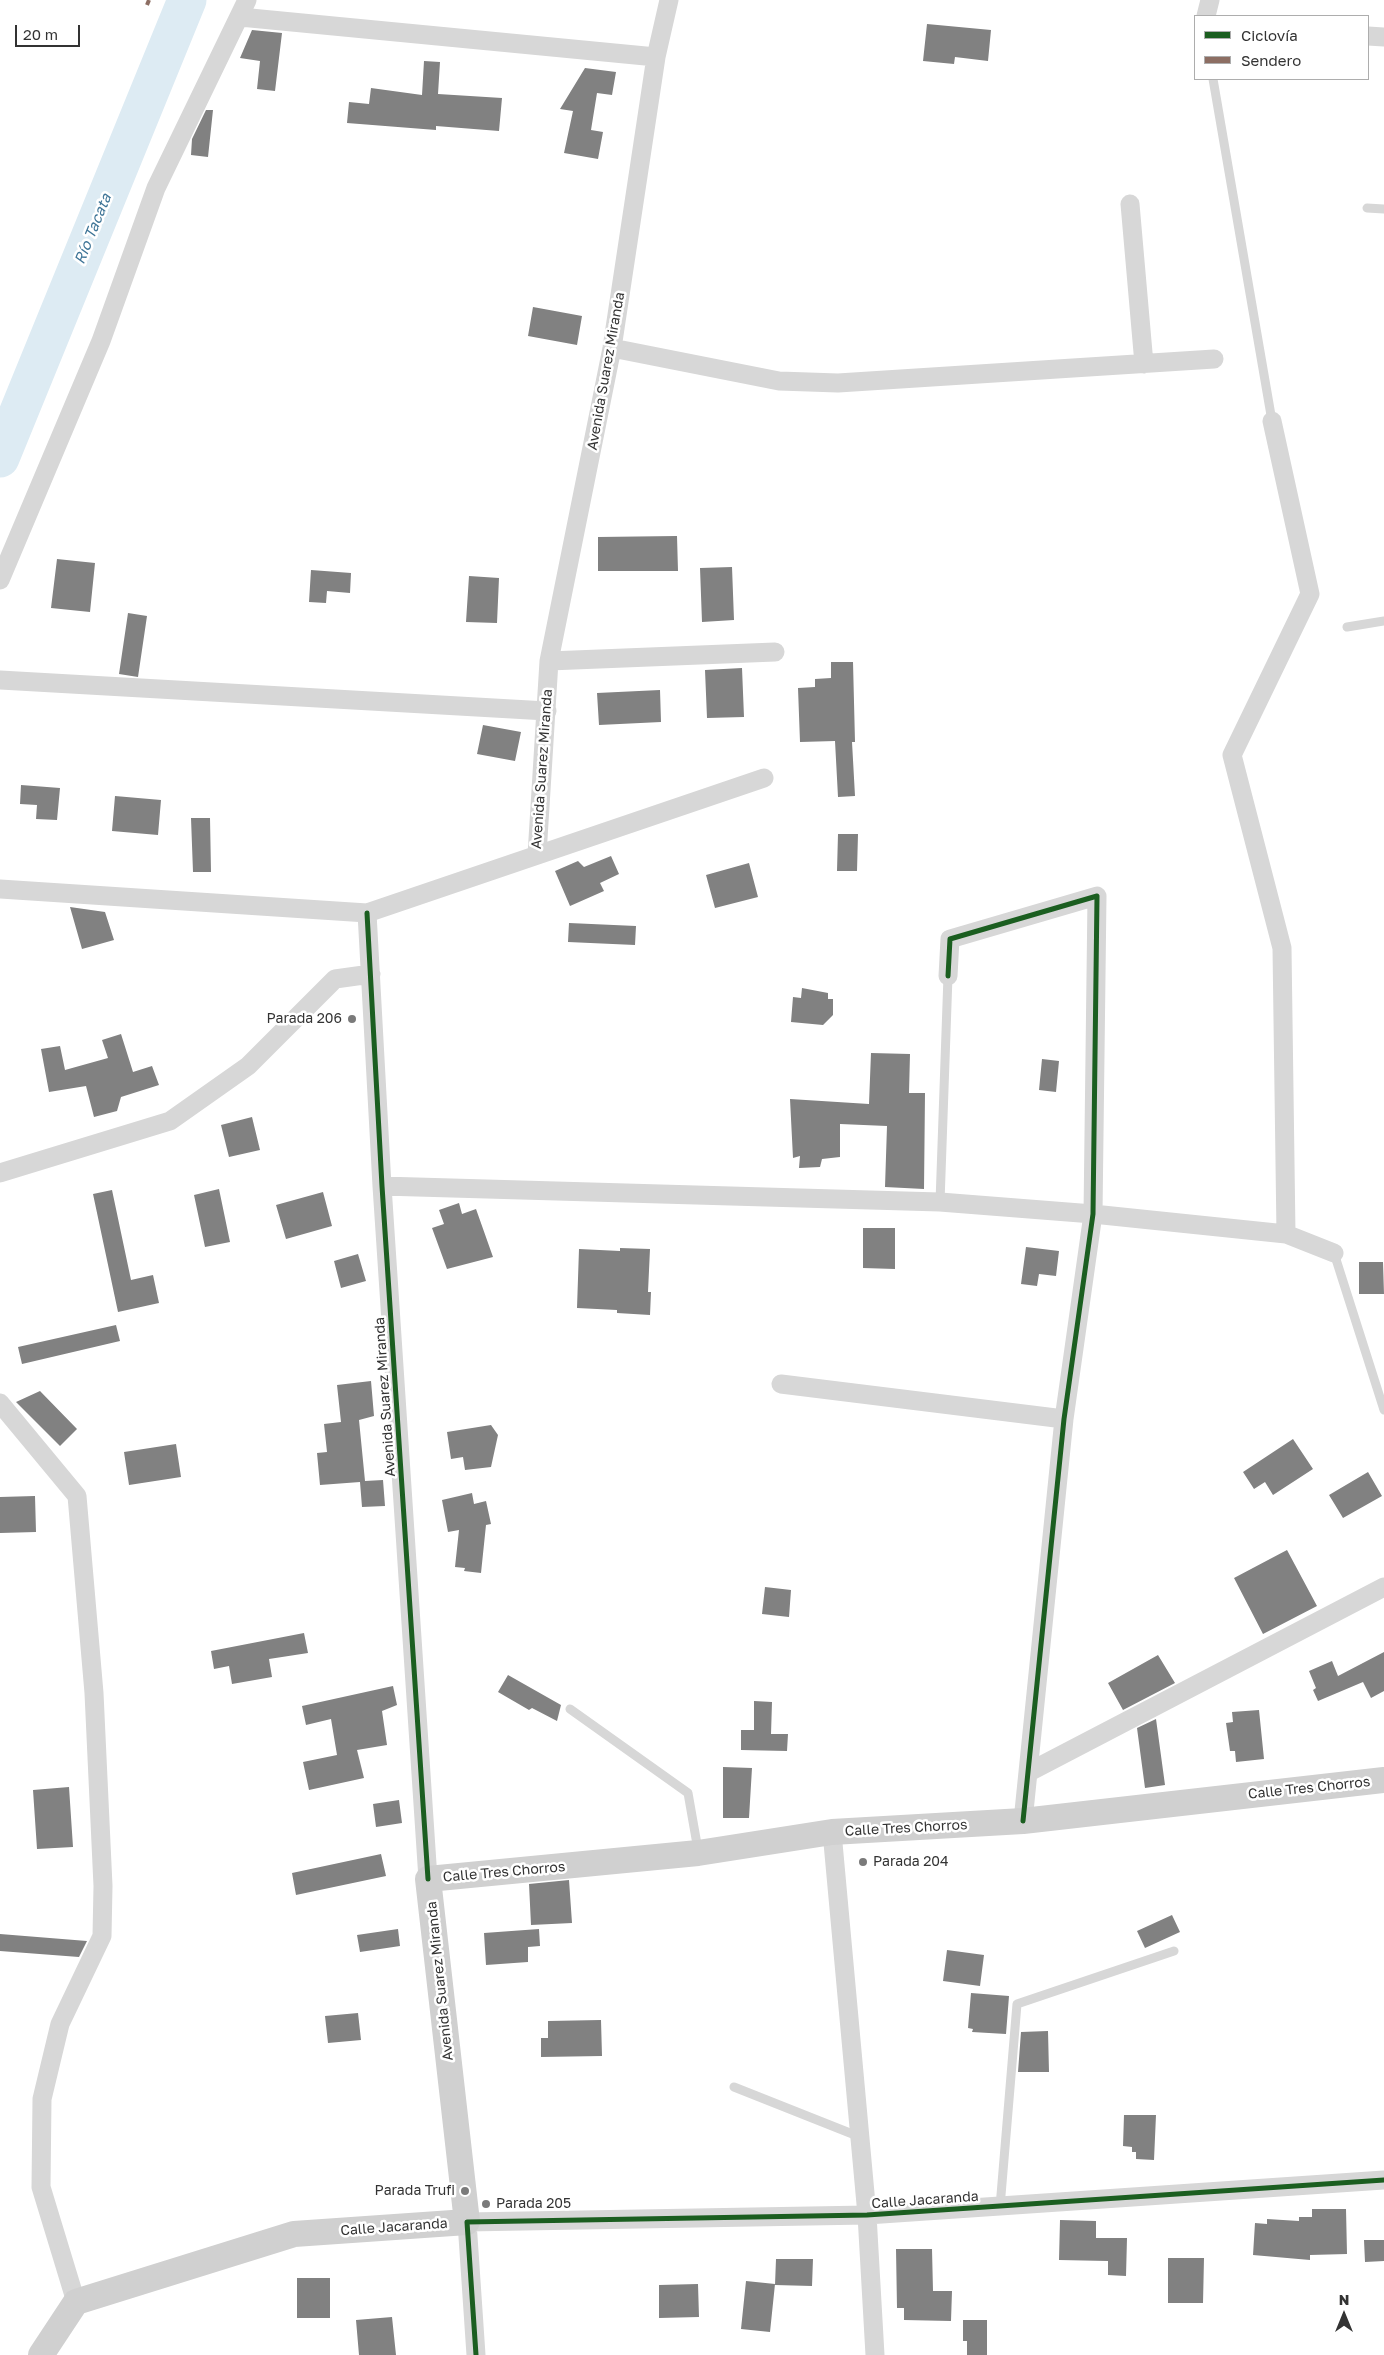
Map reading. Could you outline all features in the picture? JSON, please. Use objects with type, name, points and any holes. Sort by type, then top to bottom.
[{"type":"main road","name":"Calle Tres Chorros","points":[[428,1879],[698,1853],[832,1832],[1023,1821],[1384,1780]]},
{"type":"main road","name":"Avenida Suarez Miranda","points":[[428,1879],[467,2222]]},
{"type":"main road","name":"Calle Jacaranda","points":[[76,2302],[294,2234],[467,2222]]},
{"type":"main road","points":[[42,2355],[76,2302]]},
{"type":"street","name":"Avenida Suarez Miranda","points":[[428,1879],[382,1186],[367,913],[537,855],[549,660],[612,348],[656,57],[669,0]]},
{"type":"street","points":[[1206,15],[1210,0]]},
{"type":"street","points":[[0,580],[101,341],[156,188],[244,8],[656,57]]},
{"type":"street","points":[[1369,36],[1384,37]]},
{"type":"street","points":[[1130,204],[1144,364]]},
{"type":"street","points":[[612,348],[779,381],[838,382],[1214,359]]},
{"type":"street","points":[[1272,421],[1310,594],[1232,755],[1282,948],[1286,1234]]},
{"type":"street","points":[[549,660],[775,652]]},
{"type":"street","points":[[0,680],[547,711]]},
{"type":"street","points":[[537,855],[764,778]]},
{"type":"street","points":[[0,889],[367,913]]},
{"type":"street","points":[[948,976],[950,939],[1097,896],[1093,1214],[1064,1419],[1023,1821]]},
{"type":"street","points":[[0,1173],[170,1121],[248,1066],[335,979],[371,974]]},
{"type":"street","points":[[382,1186],[940,1202],[1093,1214],[1286,1234],[1334,1253]]},
{"type":"street","points":[[781,1384],[1064,1419]]},
{"type":"street","points":[[0,1403],[77,1496],[94,1694],[103,1886],[102,1936],[60,2024],[42,2099],[41,2187],[76,2302]]},
{"type":"street","points":[[1029,1772],[1384,1587]]},
{"type":"street","points":[[832,1832],[867,2216],[875,2355]]},
{"type":"street","name":"Calle Jacaranda","points":[[467,2222],[867,2216],[1384,2180]]},
{"type":"street","name":"Avenida Suarez Miranda","points":[[467,2222],[476,2355]]},
{"type":"lane","points":[[1213,80],[1272,421]]},
{"type":"lane","points":[[1367,208],[1384,209]]},
{"type":"lane","points":[[1347,627],[1384,621]]},
{"type":"lane","points":[[940,1202],[948,976]]},
{"type":"lane","points":[[1334,1253],[1384,1410]]},
{"type":"lane","points":[[570,1709],[688,1793],[698,1853]]},
{"type":"lane","points":[[1000,2207],[1017,2004],[1174,1951]]},
{"type":"lane","points":[[734,2087],[860,2137]]},
{"type":"building","points":[[927,24],[991,30],[988,61],[955,57],[954,64],[923,61]]},
{"type":"building","points":[[252,30],[282,33],[275,91],[257,89],[260,61],[240,58]]},
{"type":"building","points":[[424,61],[440,62],[438,94],[502,98],[499,131],[436,126],[436,130],[347,123],[349,102],[369,104],[371,88],[422,95]]},
{"type":"building","points":[[585,68],[616,72],[612,95],[597,93],[591,130],[603,132],[598,159],[564,153],[573,111],[560,109]]},
{"type":"building","points":[[206,110],[213,110],[208,157],[191,155],[192,139]]},
{"type":"building","points":[[533,307],[582,316],[577,345],[528,336]]},
{"type":"building","points":[[677,536],[678,571],[598,571],[598,537]]},
{"type":"building","points":[[57,559],[95,563],[90,612],[51,608]]},
{"type":"building","points":[[732,567],[734,620],[702,622],[700,568]]},
{"type":"building","points":[[311,570],[351,573],[350,593],[327,591],[326,603],[309,602]]},
{"type":"building","points":[[469,576],[499,578],[497,623],[466,622]]},
{"type":"building","points":[[128,613],[147,616],[138,677],[119,674]]},
{"type":"building","points":[[831,662],[853,662],[855,742],[852,742],[855,796],[838,797],[835,741],[800,742],[798,688],[815,687],[815,679],[831,678]]},
{"type":"building","points":[[742,668],[744,717],[707,718],[705,670]]},
{"type":"building","points":[[660,690],[661,722],[599,725],[597,693]]},
{"type":"building","points":[[483,725],[521,732],[515,761],[477,754]]},
{"type":"building","points":[[21,785],[60,788],[57,820],[36,819],[37,805],[20,804]]},
{"type":"building","points":[[115,796],[161,800],[158,835],[112,831]]},
{"type":"building","points":[[191,818],[210,818],[211,872],[193,872]]},
{"type":"building","points":[[838,834],[858,834],[857,871],[837,871]]},
{"type":"building","points":[[611,856],[619,874],[600,883],[604,891],[570,906],[555,871],[578,861],[584,867]]},
{"type":"building","points":[[749,863],[758,897],[715,908],[706,875]]},
{"type":"building","points":[[70,907],[105,912],[114,940],[82,949]]},
{"type":"building","points":[[569,923],[636,926],[635,945],[568,942]]},
{"type":"building","points":[[802,988],[828,993],[828,999],[833,999],[833,1015],[823,1025],[791,1022],[793,997],[801,998]]},
{"type":"building","points":[[121,1034],[133,1072],[152,1066],[159,1085],[121,1097],[117,1111],[94,1117],[86,1086],[49,1092],[41,1049],[60,1046],[65,1070],[108,1058],[102,1040]]},
{"type":"building","points":[[871,1053],[910,1054],[909,1093],[925,1093],[924,1189],[885,1187],[887,1126],[840,1124],[840,1157],[822,1159],[820,1167],[799,1168],[800,1156],[793,1158],[790,1099],[869,1104]]},
{"type":"building","points":[[1042,1059],[1059,1061],[1056,1092],[1039,1090]]},
{"type":"building","points":[[252,1117],[260,1150],[229,1157],[221,1125]]},
{"type":"building","points":[[219,1189],[230,1242],[205,1247],[194,1195]]},
{"type":"building","points":[[112,1190],[131,1280],[153,1275],[159,1303],[118,1312],[93,1194]]},
{"type":"building","points":[[323,1192],[332,1226],[286,1239],[276,1205]]},
{"type":"building","points":[[459,1203],[462,1214],[476,1209],[493,1257],[447,1269],[432,1228],[444,1224],[439,1210]]},
{"type":"building","points":[[863,1228],[895,1228],[895,1269],[863,1268]]},
{"type":"building","points":[[1026,1247],[1059,1251],[1056,1276],[1039,1274],[1037,1286],[1021,1284]]},
{"type":"building","points":[[620,1248],[650,1249],[648,1292],[651,1292],[650,1315],[617,1313],[617,1310],[577,1308],[579,1249],[620,1251]]},
{"type":"building","points":[[358,1254],[366,1281],[341,1288],[334,1261]]},
{"type":"building","points":[[1359,1262],[1383,1262],[1384,1294],[1359,1294]]},
{"type":"building","points":[[116,1325],[120,1341],[22,1364],[18,1347]]},
{"type":"building","points":[[371,1381],[374,1416],[359,1420],[365,1481],[383,1480],[385,1506],[362,1507],[360,1482],[320,1485],[317,1453],[327,1452],[324,1424],[341,1422],[337,1385]]},
{"type":"building","points":[[40,1391],[77,1429],[60,1446],[16,1402]]},
{"type":"building","points":[[491,1425],[498,1435],[491,1467],[465,1470],[463,1457],[451,1459],[447,1432]]},
{"type":"building","points":[[1293,1439],[1313,1469],[1273,1495],[1265,1482],[1254,1489],[1243,1472]]},
{"type":"building","points":[[176,1444],[181,1477],[129,1485],[124,1452]]},
{"type":"building","points":[[1368,1472],[1382,1496],[1343,1518],[1329,1495]]},
{"type":"building","points":[[472,1493],[474,1504],[486,1501],[491,1524],[486,1525],[481,1573],[464,1571],[465,1568],[455,1567],[459,1530],[448,1532],[442,1500]]},
{"type":"building","points":[[35,1496],[36,1532],[0,1533],[0,1497]]},
{"type":"building","points":[[1287,1550],[1317,1606],[1263,1634],[1234,1578]]},
{"type":"building","points":[[765,1587],[791,1590],[789,1617],[762,1614]]},
{"type":"building","points":[[304,1633],[308,1653],[269,1659],[272,1677],[232,1684],[229,1666],[214,1669],[211,1651]]},
{"type":"building","points":[[1384,1652],[1384,1691],[1371,1698],[1363,1682],[1318,1701],[1313,1690],[1316,1688],[1309,1671],[1332,1661],[1338,1676]]},
{"type":"building","points":[[1158,1655],[1175,1683],[1123,1710],[1108,1683]]},
{"type":"building","points":[[508,1675],[561,1705],[557,1721],[532,1708],[529,1710],[498,1692]]},
{"type":"building","points":[[393,1686],[397,1705],[382,1711],[387,1745],[357,1750],[364,1778],[309,1790],[303,1762],[337,1755],[331,1719],[306,1725],[302,1706]]},
{"type":"building","points":[[754,1701],[772,1702],[771,1734],[788,1734],[787,1751],[741,1750],[741,1730],[754,1730]]},
{"type":"building","points":[[1259,1710],[1264,1759],[1236,1762],[1235,1751],[1230,1751],[1226,1723],[1233,1722],[1232,1712]]},
{"type":"building","points":[[1156,1719],[1165,1785],[1145,1788],[1137,1728]]},
{"type":"building","points":[[723,1767],[752,1768],[749,1818],[723,1818]]},
{"type":"building","points":[[69,1787],[73,1847],[37,1849],[33,1790]]},
{"type":"building","points":[[399,1800],[402,1823],[376,1827],[373,1804]]},
{"type":"building","points":[[381,1854],[386,1876],[296,1895],[292,1873]]},
{"type":"building","points":[[569,1880],[572,1923],[531,1925],[529,1884]]},
{"type":"building","points":[[1172,1915],[1180,1932],[1145,1948],[1137,1931]]},
{"type":"building","points":[[398,1929],[400,1946],[360,1952],[357,1935]]},
{"type":"building","points":[[539,1929],[540,1946],[528,1947],[528,1962],[486,1965],[484,1933]]},
{"type":"building","points":[[0,1934],[87,1941],[79,1957],[0,1951]]},
{"type":"building","points":[[947,1950],[984,1955],[980,1986],[943,1981]]},
{"type":"building","points":[[971,1993],[1009,1996],[1006,2034],[972,2032],[973,2029],[968,2028]]},
{"type":"building","points":[[358,2013],[361,2040],[328,2043],[325,2016]]},
{"type":"building","points":[[601,2020],[602,2056],[541,2057],[541,2038],[548,2038],[548,2021]]},
{"type":"building","points":[[1048,2031],[1049,2072],[1018,2072],[1021,2032]]},
{"type":"building","points":[[1124,2115],[1156,2115],[1154,2160],[1136,2159],[1136,2152],[1132,2152],[1132,2147],[1123,2146]]},
{"type":"building","points":[[1312,2209],[1346,2209],[1347,2254],[1310,2255],[1310,2260],[1253,2255],[1255,2223],[1267,2224],[1267,2219],[1299,2221],[1299,2217],[1312,2217]]},
{"type":"building","points":[[1060,2220],[1096,2221],[1096,2238],[1127,2238],[1126,2276],[1108,2275],[1108,2261],[1059,2260]]},
{"type":"building","points":[[1364,2240],[1384,2240],[1384,2261],[1365,2262]]},
{"type":"building","points":[[896,2249],[932,2249],[933,2291],[952,2291],[951,2321],[904,2320],[904,2308],[897,2308]]},
{"type":"building","points":[[1168,2258],[1204,2258],[1203,2303],[1168,2303]]},
{"type":"building","points":[[776,2259],[813,2259],[812,2286],[775,2285]]},
{"type":"building","points":[[297,2278],[330,2278],[330,2318],[297,2318]]},
{"type":"building","points":[[746,2281],[775,2284],[770,2332],[741,2329]]},
{"type":"building","points":[[698,2284],[699,2317],[659,2318],[659,2285]]},
{"type":"building","points":[[392,2317],[396,2355],[359,2355],[356,2320]]},
{"type":"building","points":[[963,2320],[987,2320],[987,2355],[967,2355],[967,2341],[963,2341]]},
{"type":"waterway","name":"Río Tacata","points":[[0,458],[187,0]]},
{"type":"marked path","points":[[147,5],[149,0]]},
{"type":"cycle path","points":[[948,976],[950,939],[1097,896],[1093,1214],[1064,1419],[1023,1821]]},
{"type":"cycle path","points":[[367,913],[382,1186],[428,1879]]},
{"type":"cycle path","points":[[476,2355],[467,2222],[867,2215],[1384,2180]]},
{"type":"place","name":"Parada 206","points":[[352,1019]]},
{"type":"place","name":"Parada 204","points":[[863,1862]]},
{"type":"place","name":"Parada Trufi","points":[[465,2191]]},
{"type":"place","name":"Parada 205","points":[[486,2204]]}]
